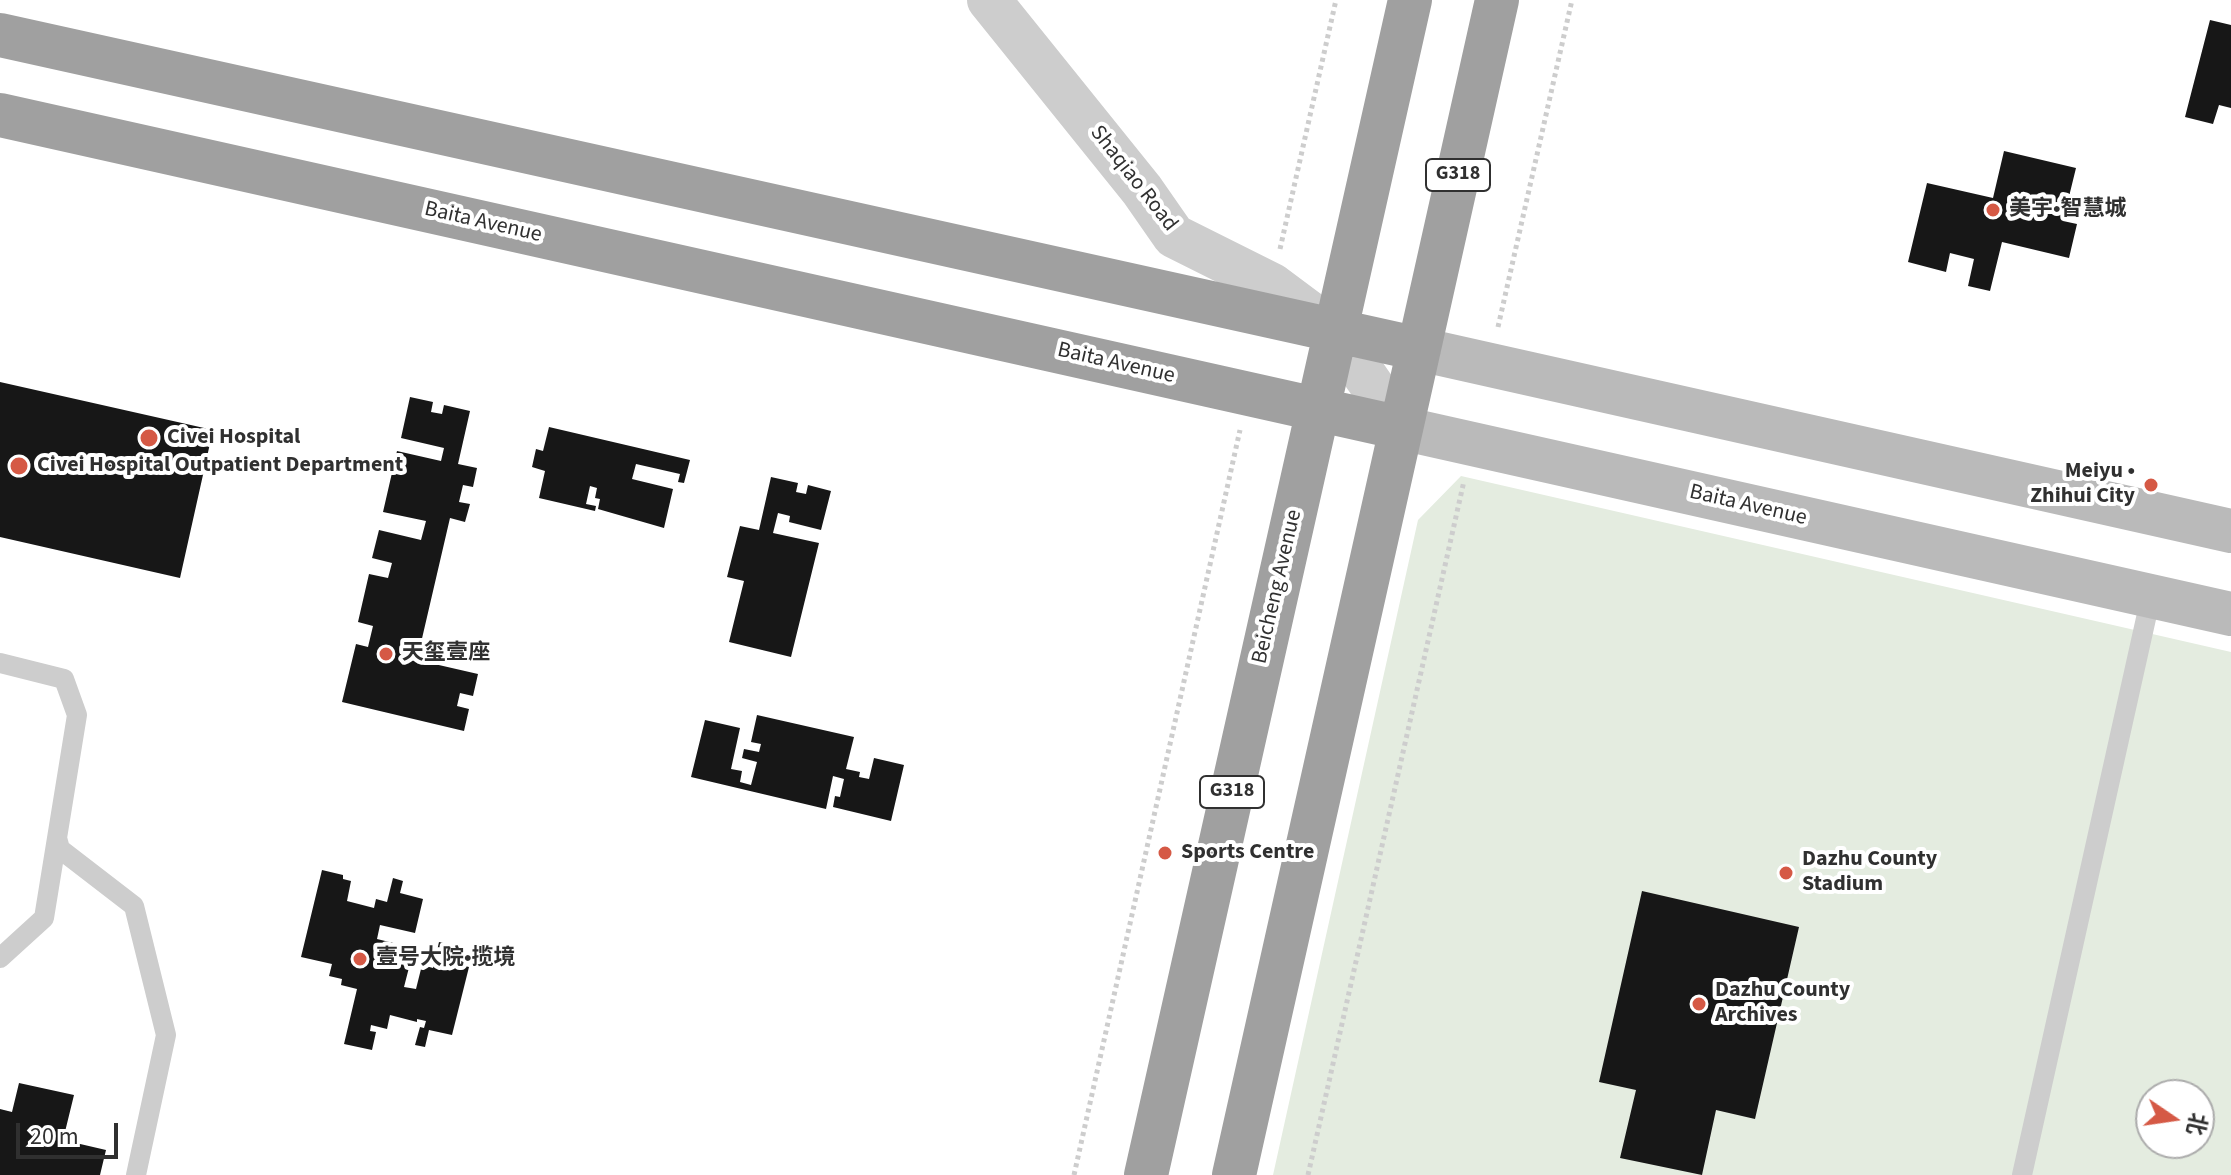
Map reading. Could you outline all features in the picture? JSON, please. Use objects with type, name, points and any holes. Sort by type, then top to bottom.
[{"type":"highway","name":"Beicheng Avenue","points":[[1146,1175],[1410,0]]},
{"type":"highway","name":"G318","points":[[1234,1175],[1497,0]]},
{"type":"highway","points":[[0,35],[1419,349]]},
{"type":"highway","name":"Baita Avenue","points":[[0,115],[1401,428]]},
{"type":"main road","points":[[1419,349],[2231,531]]},
{"type":"main road","name":"Baita Avenue","points":[[1401,428],[2231,614]]},
{"type":"street","name":"Shaqiao Road","points":[[989,0],[1142,190],[1174,236],[1272,285],[1335,332],[1401,428]]},
{"type":"lane","points":[[2022,1175],[2151,596]]},
{"type":"lane","points":[[0,663],[64,679],[77,715],[44,918],[0,958]]},
{"type":"lane","points":[[57,838],[60,849],[134,906],[166,1035],[136,1175]]},
{"type":"path","points":[[1272,285],[1336,0]]},
{"type":"path","points":[[1490,365],[1572,0]]},
{"type":"path","points":[[1074,1175],[1248,394]]},
{"type":"path","points":[[1308,1175],[1472,444]]},
{"type":"shaded area","name":"Dazhu County Stadium","points":[[1461,476],[2231,652],[2231,1175],[1273,1175],[1418,520]]},
{"type":"building","points":[[2210,20],[2231,25],[2231,108],[2219,105],[2213,124],[2185,117]]},
{"type":"building","name":"美宇•智慧城","points":[[2004,151],[2076,168],[2063,221],[2077,224],[2069,258],[2002,242],[1990,291],[1968,286],[1974,259],[1950,253],[1946,272],[1908,262],[1927,183],[1993,198]]},
{"type":"building","points":[[0,382],[213,430],[180,578],[0,537]]},
{"type":"building","points":[[410,397],[433,402],[431,412],[442,414],[444,405],[470,411],[458,464],[477,468],[473,487],[463,485],[459,502],[470,504],[465,522],[450,518],[417,660],[478,674],[473,696],[460,693],[457,706],[469,709],[464,731],[342,702],[356,644],[368,647],[373,626],[358,622],[369,574],[388,578],[392,563],[372,558],[379,530],[421,540],[426,521],[383,512],[397,451],[441,461],[444,448],[401,438]]},
{"type":"building","points":[[549,427],[690,460],[684,483],[678,482],[680,474],[636,464],[632,479],[673,489],[664,528],[598,509],[600,499],[595,498],[597,488],[590,486],[586,504],[596,506],[595,511],[539,498],[545,471],[532,467],[536,449],[543,451]]},
{"type":"building","points":[[771,477],[798,483],[796,492],[806,494],[808,485],[831,491],[821,530],[789,522],[790,516],[778,513],[773,533],[819,543],[791,657],[729,642],[744,581],[727,577],[740,526],[759,530]]},
{"type":"building","points":[[757,715],[854,737],[846,769],[860,772],[859,777],[869,779],[874,758],[904,765],[891,821],[833,807],[835,796],[840,797],[844,779],[833,776],[826,809],[691,777],[705,720],[740,728],[731,769],[742,771],[740,782],[751,785],[757,762],[742,758],[744,749],[759,752],[761,744],[751,742]]},
{"type":"building","name":"壹号大院•揽境","points":[[322,870],[343,875],[343,879],[351,881],[347,901],[374,908],[376,899],[387,902],[393,878],[403,881],[400,893],[423,899],[415,933],[380,925],[377,939],[414,948],[404,987],[416,989],[422,965],[433,968],[439,942],[448,944],[444,961],[469,967],[452,1035],[429,1030],[425,1047],[415,1045],[420,1027],[424,1028],[426,1021],[417,1019],[417,1022],[390,1015],[387,1029],[371,1025],[370,1031],[376,1032],[372,1050],[344,1044],[357,989],[341,985],[342,979],[329,976],[332,964],[301,957]]},
{"type":"building","name":"Dazhu County Archives","points":[[1642,891],[1799,927],[1755,1119],[1716,1110],[1702,1175],[1620,1158],[1636,1090],[1599,1082]]},
{"type":"building","points":[[19,1083],[74,1095],[63,1140],[106,1150],[100,1175],[0,1175],[0,1109],[12,1112]]},
{"type":"place","name":"美宇•智慧城","points":[[1993,210]]},
{"type":"place","name":"Civei Hospital","points":[[149,438]]},
{"type":"place","name":"Civei Hospital Outpatient Department","points":[[19,466]]},
{"type":"place","name":"Meiyu • Zhihui City","points":[[2151,485]]},
{"type":"place","name":"天玺壹座","points":[[386,654]]},
{"type":"place","name":"Sports Centre","points":[[1165,853]]},
{"type":"place","name":"Dazhu County Stadium","points":[[1786,873]]},
{"type":"place","name":"壹号大院•揽境","points":[[360,959]]},
{"type":"place","name":"Dazhu County Archives","points":[[1699,1004]]}]
